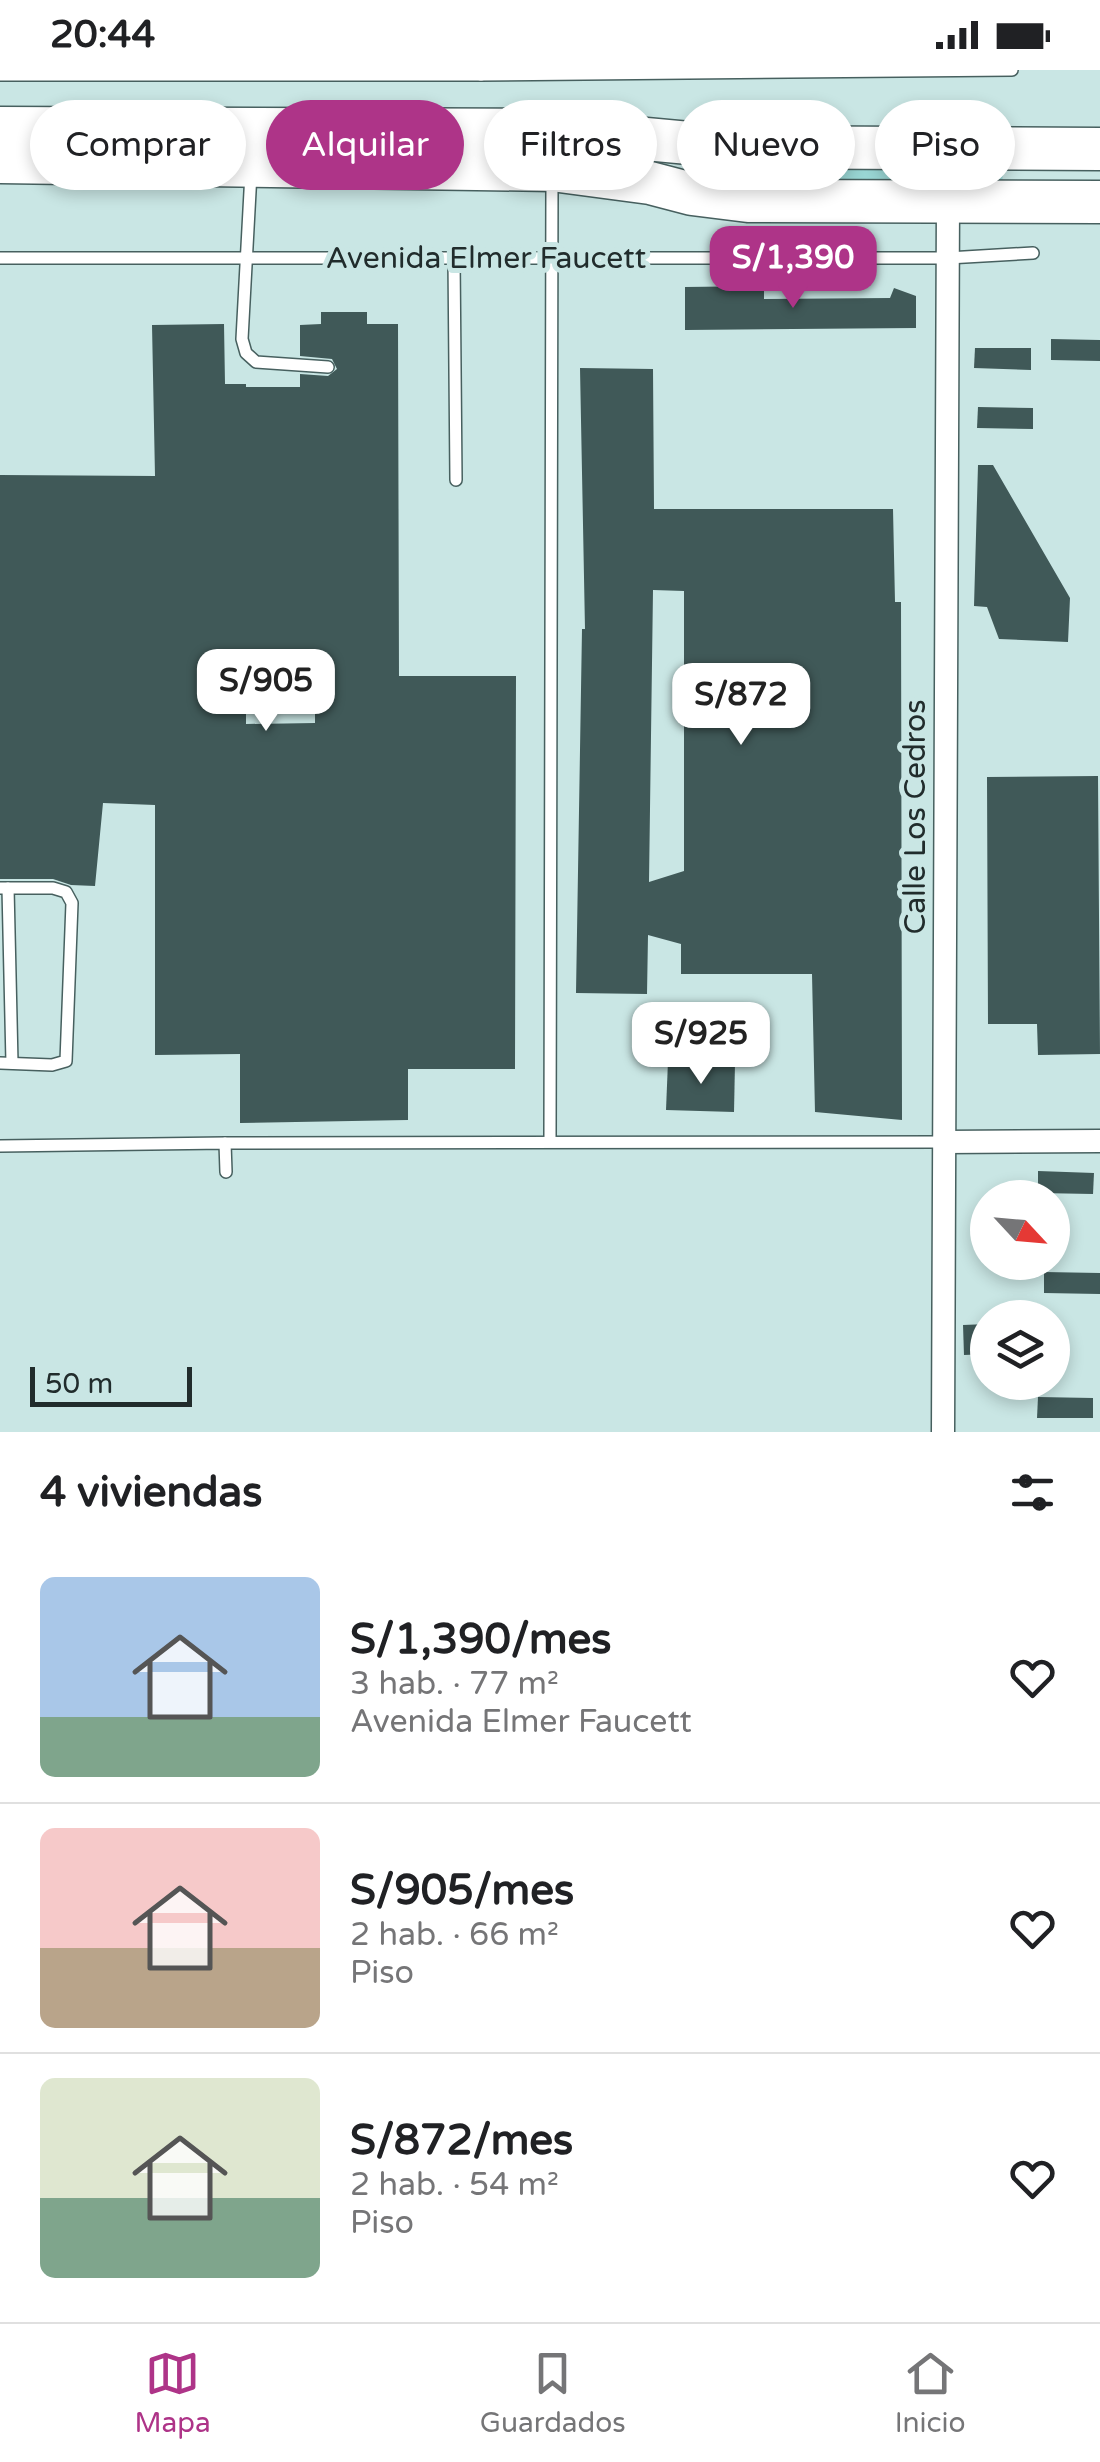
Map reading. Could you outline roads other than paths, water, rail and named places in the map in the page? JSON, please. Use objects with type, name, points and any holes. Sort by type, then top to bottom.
[{"type":"highway","points":[[0,128],[251,146],[484,149]]},
{"type":"highway","points":[[0,162],[251,146]]},
{"type":"highway","points":[[657,148],[1100,149]]},
{"type":"highway","points":[[1025,149],[1026,202]]},
{"type":"highway","points":[[657,177],[748,201],[1100,202]]},
{"type":"street","name":"Calle Los Cedros","points":[[943,1432],[948,201]]},
{"type":"street","points":[[944,1142],[1100,1140]]},
{"type":"lane","points":[[0,75],[1012,70]]},
{"type":"lane","points":[[251,146],[249,256],[242,339],[246,353],[256,362],[328,367]]},
{"type":"lane","points":[[550,1140],[551,190]]},
{"type":"lane","name":"Avenida Elmer Faucett","points":[[0,258],[948,258],[1033,253]]},
{"type":"lane","points":[[454,258],[456,480]]},
{"type":"lane","points":[[4,888],[53,888],[66,892],[72,903],[66,1061],[52,1065],[6,1063],[4,888]]},
{"type":"lane","points":[[0,1146],[550,1140],[944,1142]]},
{"type":"lane","points":[[224,1143],[226,1172]]}]
